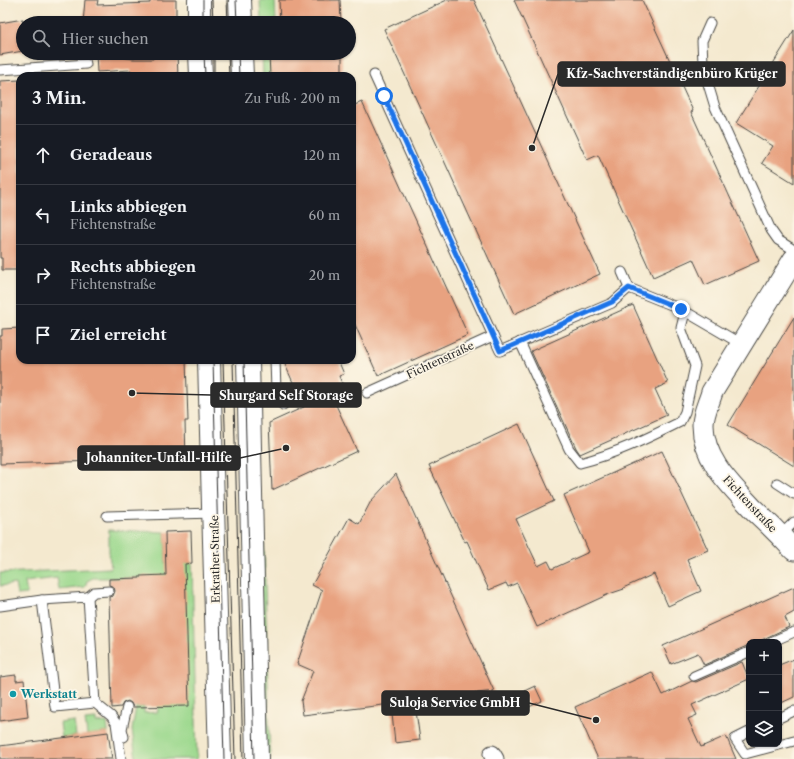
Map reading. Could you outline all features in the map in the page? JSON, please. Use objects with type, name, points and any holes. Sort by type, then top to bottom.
[{"type":"main road","points":[[198,0],[199,16]]},
{"type":"main road","points":[[240,0],[241,16]]},
{"type":"main road","points":[[200,60],[201,72]]},
{"type":"main road","points":[[242,60],[242,72]]},
{"type":"main road","name":"Erkrather Straße","points":[[209,364],[220,759]]},
{"type":"main road","points":[[248,364],[257,759]]},
{"type":"street","name":"Fichtenstraße","points":[[794,259],[712,392],[704,415],[704,434],[706,446],[714,462],[728,482],[787,529],[794,550]]},
{"type":"lane","points":[[710,22],[702,41],[703,63],[715,107],[771,230],[778,240],[794,250]]},
{"type":"lane","points":[[0,70],[86,64]]},
{"type":"lane","points":[[374,75],[500,351],[612,302],[629,288]]},
{"type":"lane","points":[[622,272],[629,288],[685,312],[741,344]]},
{"type":"lane","points":[[520,342],[569,448],[580,463],[599,458],[646,439],[680,422],[685,412],[694,366],[681,328],[685,312]]},
{"type":"lane","name":"Fichtenstraße","points":[[367,393],[493,336]]},
{"type":"lane","points":[[275,364],[276,390],[283,405]]},
{"type":"lane","points":[[777,483],[794,494]]},
{"type":"lane","points":[[107,516],[214,513]]},
{"type":"lane","points":[[0,606],[42,600],[88,597],[94,592],[109,591]]},
{"type":"lane","points":[[88,597],[95,703]]},
{"type":"lane","points":[[42,600],[55,707],[95,703],[111,716],[120,729],[127,759]]},
{"type":"lane","points":[[778,639],[794,632]]},
{"type":"lane","points":[[694,676],[746,653]]},
{"type":"lane","points":[[121,759],[120,729],[127,707]]},
{"type":"lane","points":[[782,717],[794,711]]},
{"type":"lane","points":[[746,734],[735,739],[745,754],[770,747]]},
{"type":"lane","points":[[782,743],[794,740]]},
{"type":"green space","points":[[260,0],[275,0],[276,16],[261,16]]},
{"type":"green space","points":[[262,60],[278,60],[272,72],[263,72]]},
{"type":"green space","points":[[258,509],[263,510],[270,759],[265,759]]},
{"type":"green space","points":[[109,530],[165,532],[166,564],[192,563],[197,759],[136,759],[132,730],[136,707],[144,707],[144,713],[158,712],[140,578],[93,578],[87,581],[85,587],[59,590],[57,578],[25,582],[27,594],[17,595],[15,584],[0,586],[0,573],[111,568],[109,554]]},
{"type":"green space","points":[[96,719],[96,723],[107,722],[108,732],[87,735],[85,720]]},
{"type":"green space","points":[[74,721],[76,736],[62,738],[60,723]]},
{"type":"building","points":[[85,0],[98,0],[97,5],[150,3],[150,0],[176,0],[176,16],[84,16]]},
{"type":"building","points":[[279,0],[340,0],[341,16],[280,16]]},
{"type":"building","points":[[447,0],[474,0],[600,274],[514,314],[384,29]]},
{"type":"building","points":[[514,0],[642,0],[759,261],[705,285],[693,259],[653,277],[598,155],[587,160]]},
{"type":"building","points":[[16,20],[16,52],[0,55],[0,23]]},
{"type":"building","points":[[794,30],[794,183],[762,163],[773,146],[736,123]]},
{"type":"building","points":[[96,60],[177,60],[178,72],[131,72],[131,70],[97,72]]},
{"type":"building","points":[[269,60],[342,60],[342,72],[270,72]]},
{"type":"building","points":[[16,80],[16,270],[2,270],[2,258],[0,258],[0,81]]},
{"type":"building","points":[[362,102],[468,335],[378,376],[356,327],[356,104]]},
{"type":"building","points":[[633,305],[668,383],[655,389],[667,415],[580,454],[531,351]]},
{"type":"building","points":[[794,317],[794,466],[728,425]]},
{"type":"building","points":[[16,328],[16,364],[186,364],[188,421],[185,421],[186,463],[164,464],[164,459],[0,464],[0,336],[2,336],[2,329]]},
{"type":"building","points":[[285,364],[340,364],[344,374],[339,376],[344,388],[331,394],[357,451],[272,490],[269,423],[304,407]]},
{"type":"building","points":[[519,424],[554,501],[516,519],[538,566],[548,561],[552,569],[589,552],[564,495],[662,451],[708,550],[687,559],[701,591],[668,606],[654,574],[623,588],[624,589],[609,594],[537,627],[517,583],[508,587],[506,583],[489,590],[467,541],[465,542],[429,466]]},
{"type":"building","points":[[396,474],[494,691],[418,700],[419,711],[416,711],[420,740],[395,743],[391,704],[303,715],[301,701],[313,671],[297,664],[322,590],[312,585],[349,518],[359,524],[371,501]]},
{"type":"building","points":[[191,531],[192,563],[185,564],[189,706],[133,707],[128,701],[123,703],[121,707],[112,708],[109,597],[113,596],[115,591],[114,587],[109,585],[109,579],[166,575],[165,532]]},
{"type":"building","points":[[794,587],[794,612],[785,617],[789,627],[763,639],[746,639],[746,646],[704,665],[698,653],[671,664],[663,646]]},
{"type":"building","points":[[794,659],[794,697],[782,703],[782,675],[782,664]]},
{"type":"building","points":[[742,662],[746,672],[746,680],[692,705],[697,715],[688,719],[701,747],[726,736],[736,759],[598,759],[575,707],[652,672],[663,695],[692,681],[696,682]]},
{"type":"building","name":"Werkstatt","points":[[16,675],[16,681],[24,680],[28,717],[0,721],[0,677]]},
{"type":"building","points":[[535,686],[542,701],[529,707],[522,692]]},
{"type":"building","points":[[108,732],[112,759],[0,759],[0,746]]},
{"type":"tram line","points":[[203,0],[203,16]]},
{"type":"tram line","points":[[212,0],[213,16]]},
{"type":"tram line","points":[[227,0],[228,16]]},
{"type":"tram line","points":[[236,0],[237,16]]},
{"type":"tram line","points":[[204,60],[205,72]]},
{"type":"tram line","points":[[214,60],[214,72]]},
{"type":"tram line","points":[[228,60],[229,72]]},
{"type":"tram line","points":[[238,60],[239,72]]},
{"type":"tram line","points":[[213,364],[224,759]]},
{"type":"tram line","points":[[223,364],[235,759]]},
{"type":"tram line","points":[[233,364],[243,759]]},
{"type":"tram line","points":[[244,364],[254,759]]},
{"type":"place","name":"Kfz-Sachverständigenbüro Krüger","points":[[532,148]]},
{"type":"place","name":"Shurgard Self Storage","points":[[132,393]]},
{"type":"place","name":"Johanniter-Unfall-Hilfe","points":[[286,448]]},
{"type":"place","name":"Werkstatt","points":[[13,694]]},
{"type":"place","name":"Suloja Service GmbH","points":[[596,720]]},
{"type":"route","points":[[384,96],[500,351],[612,302],[629,288],[681,309]]}]
